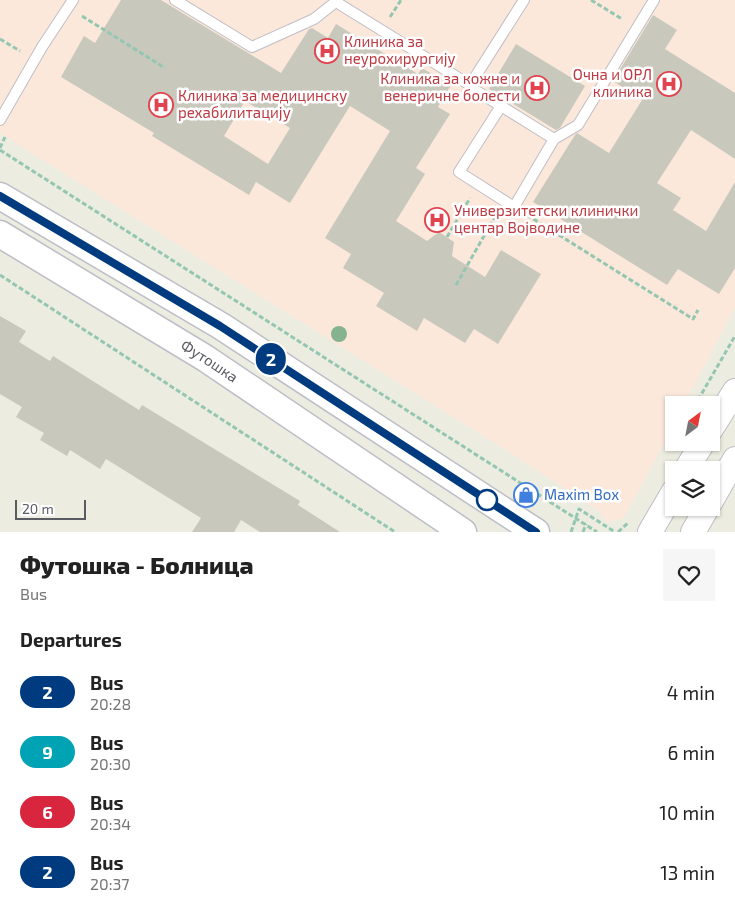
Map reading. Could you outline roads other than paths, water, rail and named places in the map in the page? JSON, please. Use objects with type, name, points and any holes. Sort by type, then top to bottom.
[{"type":"main road","points":[[0,196],[220,326],[536,532]]},
{"type":"main road","name":"Футошка","points":[[0,234],[205,358],[463,532]]},
{"type":"street","points":[[720,415],[735,391]]},
{"type":"street","points":[[720,485],[735,459]]},
{"type":"street","points":[[650,532],[665,506]]},
{"type":"street","points":[[693,532],[702,516]]},
{"type":"lane","points":[[0,120],[42,47],[73,0]]},
{"type":"lane","points":[[175,0],[252,47],[314,19],[337,1],[554,140]]},
{"type":"lane","points":[[470,85],[524,0]]},
{"type":"lane","points":[[501,106],[459,172],[514,207],[554,140],[578,124],[654,0]]},
{"type":"place","name":"Клиника за неурохирургију","points":[[327,51]]},
{"type":"place","name":"Очна и ОРЛ клиника","points":[[669,84]]},
{"type":"place","name":"Клиника за кожне и венеричне болести","points":[[537,88]]},
{"type":"place","name":"Клиника за медицинску рехабилитацију","points":[[161,105]]},
{"type":"place","name":"Универзитетски клинички центар Војводине","points":[[437,220]]},
{"type":"place","name":"Maxim Box","points":[[526,495]]}]
